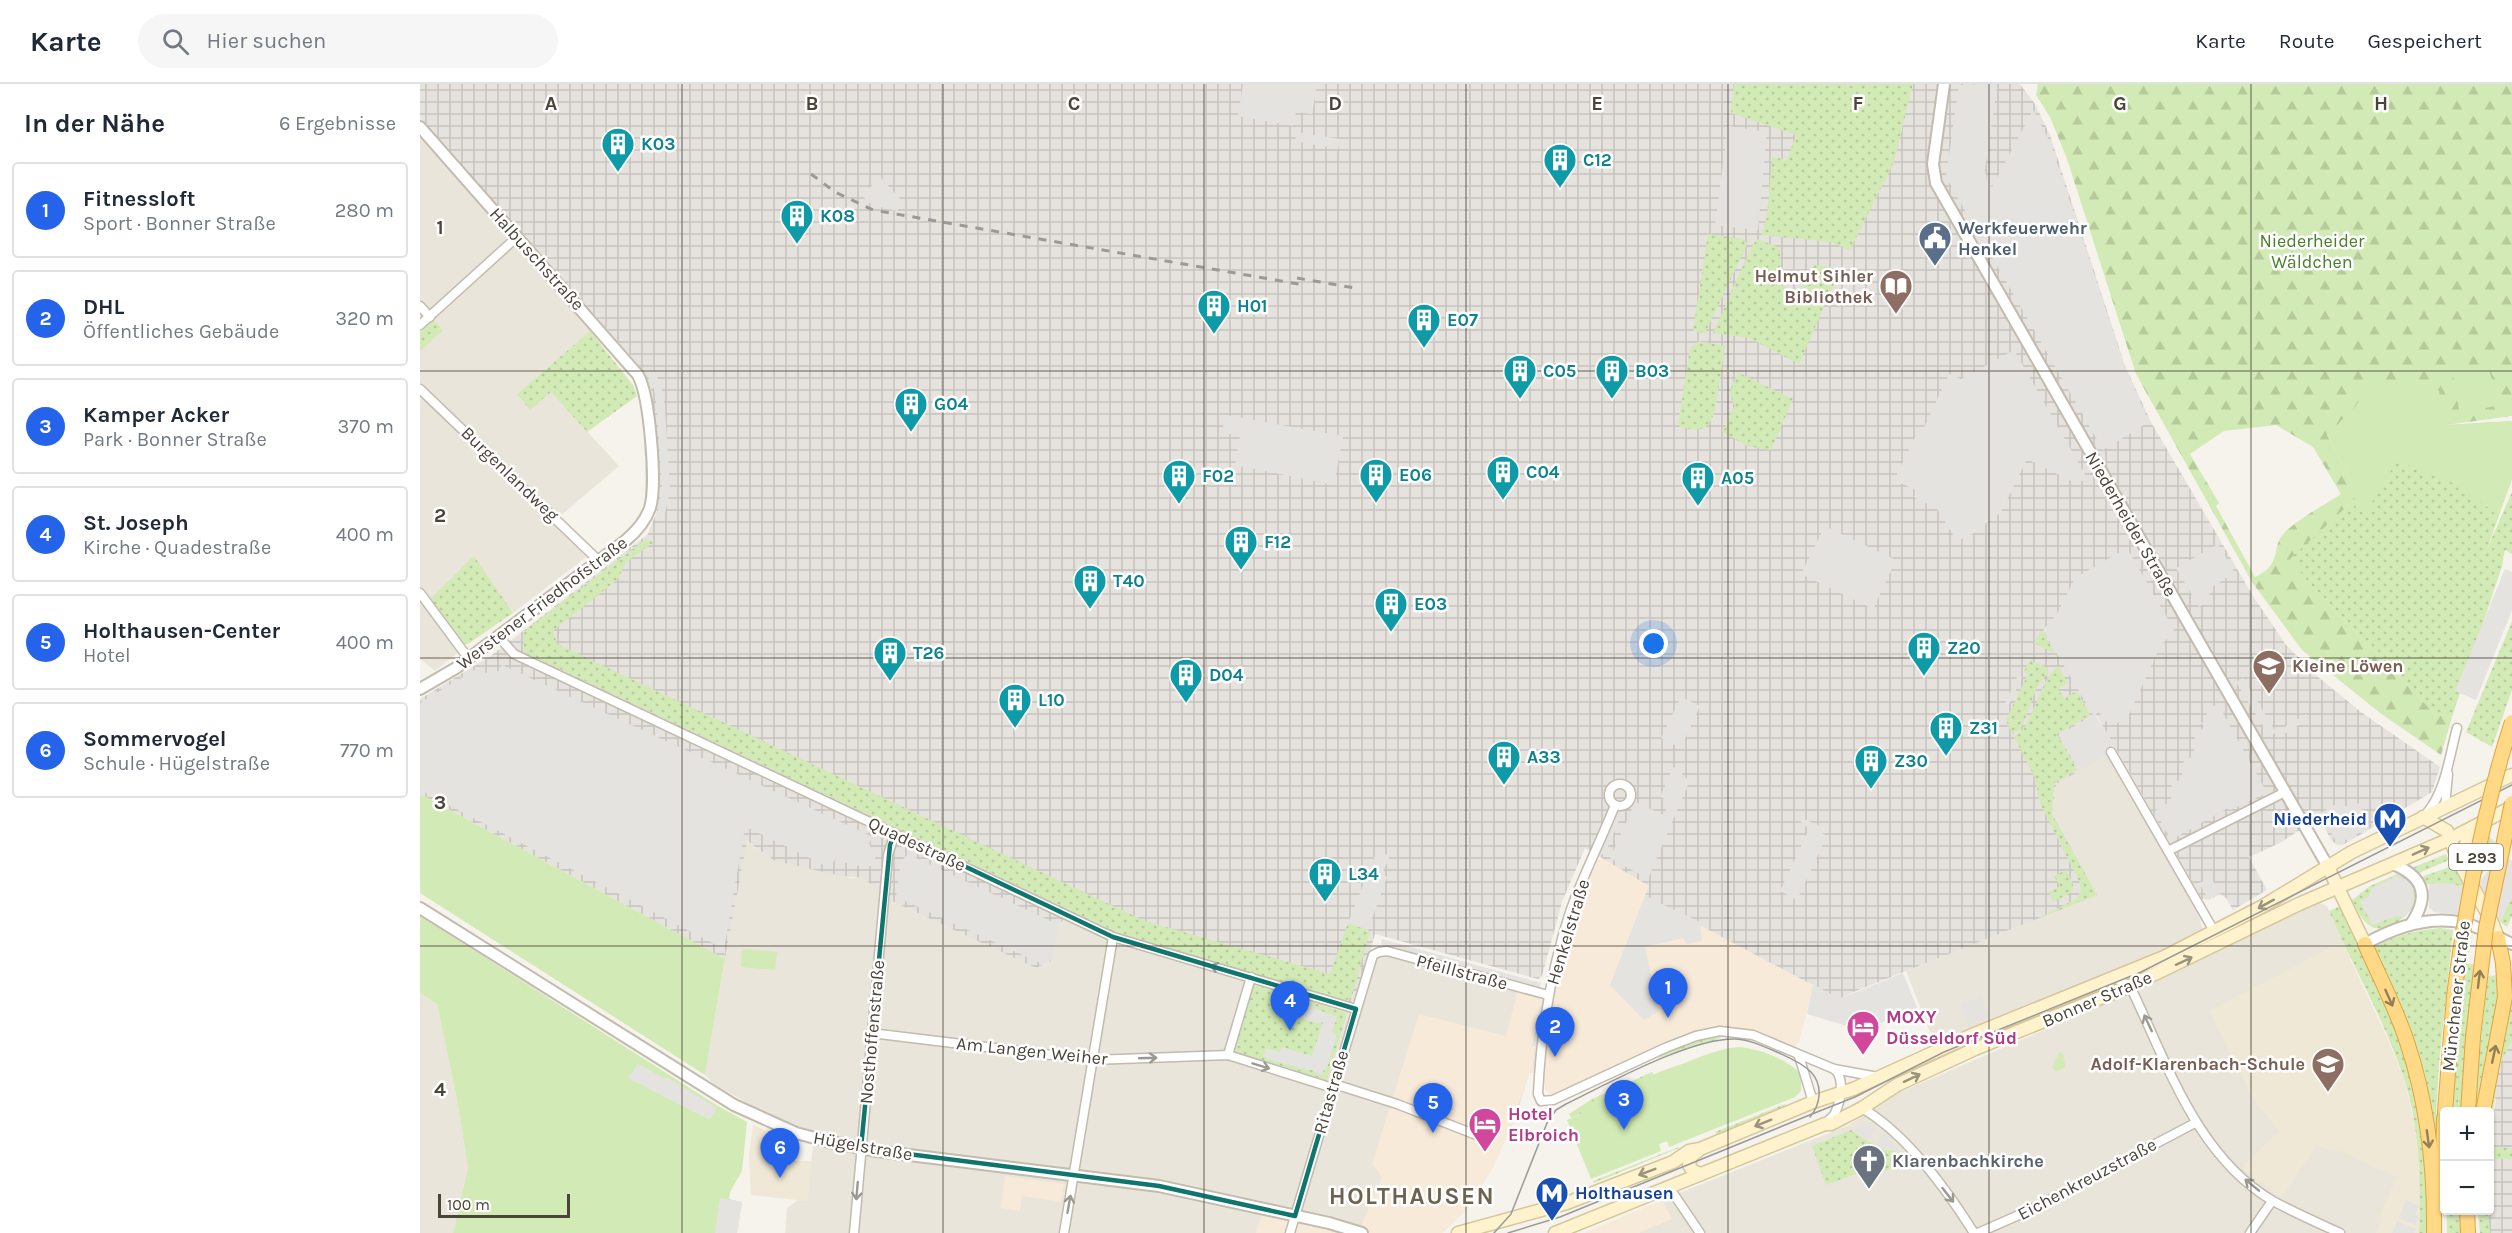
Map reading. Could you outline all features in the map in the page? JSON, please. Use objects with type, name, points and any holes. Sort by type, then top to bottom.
[{"type":"highway","name":"Münchener Straße","points":[[2445,1107],[2454,996],[2477,850],[2512,721]]},
{"type":"highway","name":"Münchener Straße","points":[[2468,1107],[2473,1037],[2486,928],[2512,805]]},
{"type":"highway","points":[[2484,1107],[2509,973],[2498,938]]},
{"type":"highway","points":[[2365,944],[2403,1032],[2418,1081],[2433,1183],[2434,1233]]},
{"type":"highway","points":[[2442,1233],[2444,1161]]},
{"type":"main road","name":"Bonner Straße","points":[[1458,1233],[1497,1228],[1673,1162],[1689,1151],[1700,1149],[1840,1093],[1972,1035],[2164,957],[2285,893],[2327,865],[2512,775]]},
{"type":"main road","name":"Bonner Straße","points":[[1555,1233],[1825,1124],[1831,1124],[1898,1085],[1975,1049],[2130,986],[2337,887],[2450,839],[2512,805]]},
{"type":"main road","points":[[2445,806],[2450,839]]},
{"type":"main road","points":[[2423,818],[2436,823],[2450,839]]},
{"type":"main road","name":"Münchener Straße","points":[[2467,875],[2464,854],[2474,827]]},
{"type":"main road","name":"Münchener Straße","points":[[2450,839],[2498,938]]},
{"type":"main road","points":[[2327,865],[2365,944]]},
{"type":"main road","points":[[1700,1149],[1691,1156],[1689,1165],[1693,1171],[1701,1174]]},
{"type":"street","name":"Niederheider Straße","points":[[1944,84],[1933,164],[1936,183],[2327,865]]},
{"type":"street","name":"Halbuschstraße","points":[[420,127],[628,362],[638,375],[647,396]]},
{"type":"street","points":[[420,326],[517,237]]},
{"type":"street","points":[[420,306],[430,317]]},
{"type":"street","name":"Burgenlandweg","points":[[420,389],[599,561]]},
{"type":"street","name":"Werstener Friedhofstraße","points":[[420,689],[499,637],[639,529],[650,508],[653,490],[647,396]]},
{"type":"street","points":[[420,593],[469,658]]},
{"type":"street","name":"Quadestraße","points":[[499,637],[514,654],[1113,937],[1356,1009]]},
{"type":"street","points":[[2445,806],[2448,768],[2457,728]]},
{"type":"street","points":[[2111,752],[2214,931]]},
{"type":"street","points":[[2423,818],[2436,798],[2448,768]]},
{"type":"street","points":[[2168,851],[2285,792]]},
{"type":"street","name":"Henkelstraße","points":[[1615,805],[1570,912],[1548,995],[1538,1091],[1540,1099],[1545,1102],[1553,1100],[1648,1055],[1707,1033],[1730,1031],[1753,1035],[1776,1043],[1799,1056]]},
{"type":"street","name":"Nosthoffenstraße","points":[[854,1233],[890,845],[895,833]]},
{"type":"street","points":[[2393,864],[2412,874],[2421,888],[2421,904],[2411,924]]},
{"type":"street","name":"Hügelstraße","points":[[420,908],[738,1108],[796,1132],[861,1148],[1159,1186],[1344,1226],[1362,1233]]},
{"type":"street","points":[[2365,944],[2411,924],[2437,921],[2467,924],[2512,944]]},
{"type":"street","points":[[2354,923],[2380,936]]},
{"type":"street","points":[[1064,1233],[1113,937]]},
{"type":"street","name":"Pfeillstraße","points":[[1376,953],[1386,951],[1548,995]]},
{"type":"street","name":"Ritastraße","points":[[1290,1233],[1370,962],[1376,953]]},
{"type":"street","points":[[1228,1055],[1251,978]]},
{"type":"street","points":[[2115,978],[2130,986],[2195,1123],[2227,1164],[2272,1201],[2340,1233]]},
{"type":"street","name":"Am Langen Weiher","points":[[871,1033],[1093,1060],[1228,1055],[1397,1104],[1484,1138]]},
{"type":"street","points":[[1813,1102],[1799,1056],[1808,1057],[1839,1073],[1840,1093],[1835,1113],[1825,1124]]},
{"type":"street","points":[[1834,1069],[1879,1077]]},
{"type":"street","points":[[1862,1108],[1882,1120],[1907,1145],[1976,1233]]},
{"type":"street","name":"Eichenkreuzstraße","points":[[1976,1233],[2028,1211],[2195,1123]]},
{"type":"street","points":[[1669,1187],[1700,1233]]},
{"type":"street","points":[[2250,1233],[2272,1201]]},
{"type":"highlighted area","points":[[895,833],[1113,937],[1356,1009],[1295,1216],[1159,1186],[861,1148],[890,845]]},
{"type":"shaded area","points":[[420,84],[2020,84],[2035,104],[2050,135],[2125,366],[2151,422],[2253,596],[2286,645],[2317,676],[2361,712],[2440,767],[2432,792],[2343,845],[2337,845],[2331,840],[2319,817],[2280,843],[2249,857],[2267,890],[2233,910],[2226,898],[2220,894],[2209,900],[2202,899],[2097,716],[2059,735],[2079,771],[2056,784],[2052,814],[2097,895],[1839,999],[1645,896],[1649,886],[1585,848],[1562,902],[1542,976],[1538,979],[1375,934],[1356,999],[1348,1004],[1119,936],[1070,912],[1059,925],[1053,960],[1036,968],[894,902],[863,878],[841,876],[775,861],[747,841],[725,959],[420,794],[420,699],[492,655],[648,534],[657,511],[658,488],[651,390],[638,364],[420,118]]},
{"type":"shaded area","points":[[1243,84],[1317,84],[1312,114],[1296,112],[1293,126],[1238,116]]},
{"type":"shaded area","points":[[1993,84],[1997,87],[1985,170],[1987,181],[1992,187],[2033,110],[2050,142],[2124,364],[2149,422],[2103,450],[1946,177],[1959,85]]},
{"type":"shaded area","points":[[1728,126],[1767,132],[1758,230],[1715,225]]},
{"type":"shaded area","points":[[1297,132],[1340,139],[1338,149],[1295,141]]},
{"type":"shaded area","points":[[420,137],[590,331],[517,394],[551,392],[619,466],[553,522],[586,557],[513,613],[474,557],[424,605],[459,652],[435,671],[420,659]]},
{"type":"shaded area","points":[[881,178],[904,203],[897,211],[872,205],[861,195]]},
{"type":"shaded area","points":[[2014,350],[2087,478],[2077,484],[2027,459],[2001,512],[1974,533],[1957,541],[1937,509],[1914,497],[1916,493],[1914,489],[1894,480],[1917,433],[1921,434],[1949,374],[1961,379]]},
{"type":"shaded area","points":[[654,370],[662,389],[665,408],[670,490],[664,518],[659,517],[658,511],[662,487],[657,408],[654,389],[647,374]]},
{"type":"shaded area","points":[[1225,415],[1343,436],[1334,485],[1235,465],[1240,436],[1222,433]]},
{"type":"shaded area","points":[[1825,526],[1896,560],[1873,609],[1801,574]]},
{"type":"shaded area","points":[[2218,544],[2235,573],[2207,590],[2212,599],[2199,607],[2176,568]]},
{"type":"shaded area","points":[[2127,548],[2174,630],[2160,647],[2127,719],[2115,724],[2111,719],[2105,722],[2099,712],[2095,715],[2117,748],[2079,771],[2059,735],[2093,715],[2043,630],[2057,614],[2075,578]]},
{"type":"shaded area","points":[[2505,569],[2512,572],[2512,610],[2476,700],[2455,691]]},
{"type":"shaded area","points":[[502,665],[873,837],[869,843],[872,850],[876,852],[874,867],[855,866],[835,859],[830,868],[740,824],[739,832],[744,833],[724,949],[420,790],[420,703],[479,667],[483,673],[499,671]]},
{"type":"shaded area","points":[[2018,675],[2022,677],[2005,713],[2001,712]]},
{"type":"shaded area","points":[[2243,678],[2276,732],[2306,714],[2309,719],[2278,738],[2275,733],[2269,736],[2236,682]]},
{"type":"shaded area","points":[[1681,697],[1700,706],[1681,748],[1661,738]]},
{"type":"shaded area","points":[[2218,704],[2267,793],[2230,810],[2228,808],[2171,840],[2155,811],[2172,800],[2168,792],[2173,788],[2171,785],[2184,777],[2179,769],[2184,765],[2183,762],[2196,754],[2192,745],[2197,742],[2194,737],[2204,727],[2201,723],[2207,719],[2207,710]]},
{"type":"shaded area","points":[[2094,715],[2200,919],[2203,932],[2103,981],[1934,1042],[1906,971],[2096,895],[2052,814],[2056,784]]},
{"type":"shaded area","points":[[1673,767],[1683,771],[1681,776],[1690,780],[1648,879],[1610,858],[1635,802],[1664,815],[1669,801],[1660,797]]},
{"type":"shaded area","points":[[2359,803],[2369,823],[2362,828],[2361,832],[2338,844],[2319,814],[2336,804],[2350,807]]},
{"type":"shaded area","points":[[1614,816],[1620,818],[1605,854],[1598,855]]},
{"type":"shaded area","points":[[1802,818],[1818,825],[1822,833],[1827,836],[1797,900],[1780,891],[1809,829],[1800,821]]},
{"type":"shaded area","points":[[746,841],[775,861],[852,878],[863,878],[894,902],[1036,968],[1053,960],[1059,925],[1065,918],[1355,1009],[1370,962],[1383,952],[1550,997],[1604,859],[1646,895],[1813,984],[1799,1042],[1709,1032],[1546,1090],[1542,1073],[1529,1073],[1517,1114],[1493,1167],[1466,1210],[1442,1233],[785,1233],[787,1208],[798,1200],[807,1201],[813,1145],[795,1134],[796,1125],[768,1115],[714,1084],[705,1075]]},
{"type":"shaded area","points":[[1377,851],[1390,856],[1382,874],[1387,877],[1368,930],[1348,923]]},
{"type":"shaded area","points":[[2502,852],[2512,861],[2512,897],[2500,922],[2479,883]]},
{"type":"shaded area","points":[[908,854],[1059,925],[1053,960],[1040,963],[896,897],[901,861]]},
{"type":"shaded area","points":[[1604,859],[1649,886],[1646,896],[1813,984],[1799,1042],[1793,1048],[1768,1038],[1709,1032],[1556,1098],[1546,1090],[1542,1073],[1529,1073],[1507,1137],[1493,1167],[1466,1210],[1442,1233],[1358,1233],[1382,1177],[1372,1164],[1419,1014],[1506,1036],[1518,989],[1549,997],[1564,935],[1594,860]]},
{"type":"shaded area","points":[[2396,876],[2406,879],[2413,887],[2414,903],[2407,914],[2402,917],[2397,916],[2372,925],[2360,901],[2369,896],[2372,888]]},
{"type":"shaded area","points":[[2211,877],[2220,893],[2209,900],[2199,883]]},
{"type":"shaded area","points":[[2447,883],[2466,887],[2466,915],[2434,912],[2429,907],[2429,884]]},
{"type":"shaded area","points":[[1645,896],[1700,922],[1702,941],[1686,944],[1683,938],[1645,947],[1659,1011],[1644,1020],[1610,985]]},
{"type":"shaded area","points":[[2318,902],[2327,906],[2349,956],[2420,1178],[2419,1233],[1638,1233],[1671,1219],[1662,1200],[1849,1125],[1896,1094],[2134,991]]},
{"type":"shaded area","points":[[1382,939],[1541,983],[1539,989],[1381,945]]},
{"type":"shaded area","name":"Adolf-Klarenbach-Schule","points":[[2342,942],[2387,1037],[2404,1079],[2419,1156],[2419,1233],[2376,1233],[2382,1218],[2379,1217],[2397,1177],[2342,1152],[2316,1146],[2282,1197],[2241,1168],[2279,1131],[2254,1100],[2209,1011]]},
{"type":"shaded area","points":[[1903,973],[1918,1010],[1860,1030],[1807,1014],[1813,984],[1839,999]]},
{"type":"shaded area","points":[[420,993],[437,1004],[457,1099],[468,1168],[453,1233],[420,1233]]},
{"type":"shaded area","points":[[1981,996],[1990,1017],[1969,1026],[1961,1004]]},
{"type":"shaded area","points":[[1304,1004],[1337,1017],[1332,1032],[1337,1034],[1326,1070],[1324,1069],[1322,1075],[1314,1070],[1305,1070],[1305,1067],[1302,1069],[1263,1057],[1266,1048],[1280,1052],[1282,1047],[1312,1056],[1323,1022],[1319,1024],[1297,1017],[1300,1007],[1303,1008]]},
{"type":"shaded area","points":[[1540,1006],[1544,1006],[1536,1068],[1533,1068],[1535,1046],[1532,1046]]},
{"type":"shaded area","points":[[2512,1041],[2512,1233],[2487,1233],[2485,1215],[2494,1215],[2494,1110],[2496,1099],[2493,1097],[2499,1066]]},
{"type":"shaded area","points":[[638,1064],[666,1079],[667,1077],[717,1108],[710,1120],[628,1078]]},
{"type":"shaded area","points":[[1870,1122],[1877,1128],[1868,1140],[1851,1130]]},
{"type":"shaded area","points":[[753,1125],[794,1143],[792,1161],[812,1161],[807,1201],[751,1195],[749,1155]]},
{"type":"shaded area","points":[[1884,1133],[1901,1153],[1889,1148],[1880,1149],[1876,1146]]},
{"type":"shaded area","points":[[1005,1176],[1064,1184],[1061,1202],[1022,1196],[1020,1211],[1001,1208]]},
{"type":"shaded area","points":[[720,1198],[742,1202],[737,1233],[715,1233]]},
{"type":"shaded area","points":[[1662,1200],[1672,1219],[1638,1233],[1584,1233]]},
{"type":"shaded area","points":[[2406,1200],[2419,1206],[2415,1214],[2419,1216],[2415,1225],[2399,1218]]},
{"type":"shaded area","points":[[1262,1213],[1348,1233],[1256,1233]]},
{"type":"shaded area","points":[[2397,1221],[2416,1229],[2414,1233],[2392,1233]]},
{"type":"green space","points":[[1734,84],[1913,84],[1894,162],[1850,250],[1831,242],[1761,235],[1767,217],[1772,157],[1787,160],[1796,135],[1731,113]]},
{"type":"green space","name":"Niederheider Wäldchen","points":[[2038,84],[2512,84],[2512,416],[2446,425],[2327,435],[2351,480],[2355,499],[2290,559],[2314,589],[2434,713],[2452,717],[2441,755],[2380,713],[2302,650],[2252,582],[2136,374],[2067,159],[2050,117],[2036,95]],"holes":[[[2276,425],[2313,447],[2341,494],[2285,532],[2278,543],[2270,566],[2255,577],[2216,506],[2219,503],[2190,454],[2224,431]]]},
{"type":"green space","points":[[1708,234],[1742,239],[1748,243],[1705,333],[1693,331]]},
{"type":"green space","points":[[1757,239],[1780,248],[1781,285],[1798,292],[1814,264],[1840,270],[1799,364],[1749,338],[1713,333]]},
{"type":"green space","points":[[432,318],[443,330],[420,351],[420,329]]},
{"type":"green space","points":[[590,331],[633,385],[637,396],[587,432],[551,392],[530,410],[517,394]]},
{"type":"green space","points":[[1699,341],[1725,346],[1715,411],[1706,426],[1693,429],[1680,427],[1678,424],[1690,348]]},
{"type":"green space","points":[[2488,368],[2501,404],[2460,415],[2452,371]]},
{"type":"green space","points":[[1739,373],[1793,399],[1771,450],[1747,446],[1723,432],[1735,405],[1730,393]]},
{"type":"green space","points":[[2424,381],[2439,391],[2446,425],[2512,421],[2512,479],[2498,516],[2461,486],[2397,461],[2365,514],[2356,508],[2351,480],[2327,435],[2354,408],[2371,384]]},
{"type":"green space","points":[[2512,421],[2512,479],[2487,549],[2512,492],[2512,554],[2505,550],[2502,566],[2452,717],[2434,713],[2314,589],[2289,559],[2355,499],[2351,480],[2446,425]]},
{"type":"green space","points":[[646,539],[654,542],[626,562],[618,579],[553,631],[557,644],[1145,921],[1330,974],[1348,923],[1370,931],[1352,996],[1347,1000],[1331,997],[1123,935],[524,652],[523,634],[528,628]]},
{"type":"green space","points":[[474,556],[513,613],[468,644],[464,644],[430,599]]},
{"type":"green space","points":[[2512,621],[2512,690],[2492,747],[2466,732]]},
{"type":"green space","points":[[2041,631],[2044,632],[2056,656],[2034,643]]},
{"type":"green space","points":[[2030,660],[2048,668],[2048,673],[2037,687],[2021,729],[2012,734],[2006,720],[2028,674],[2024,671]]},
{"type":"green space","points":[[2058,666],[2068,683],[2058,689],[2064,698],[2077,691],[2090,715],[2057,734],[2077,770],[2054,783],[2052,814],[2097,895],[2037,919],[2076,899],[2081,891],[2079,881],[2040,803],[2035,778],[2014,737],[2027,724],[2045,683]]},
{"type":"green space","points":[[420,794],[725,959],[705,1075],[420,893]]},
{"type":"green space","points":[[2489,836],[2501,850],[2478,879],[2474,874]]},
{"type":"green space","points":[[2446,854],[2449,860],[2419,873],[2412,868]]},
{"type":"green space","points":[[2455,865],[2466,887],[2423,884],[2424,876]]},
{"type":"green space","points":[[2066,870],[2073,884],[2072,892],[2053,902],[2049,892],[2060,886],[2054,876]]},
{"type":"green space","points":[[2397,874],[2410,882],[2416,891],[2415,901],[2410,911],[2391,925],[2381,928],[2368,925],[2352,900],[2370,886]]},
{"type":"green space","points":[[2512,897],[2512,916],[2507,927],[2500,922]]},
{"type":"green space","points":[[2340,906],[2395,1021],[2420,1104],[2432,1233],[2419,1233],[2418,1155],[2413,1116],[2404,1079],[2388,1036],[2329,911]]},
{"type":"green space","points":[[420,916],[718,1106],[747,1122],[742,1171],[730,1192],[729,1199],[742,1202],[737,1233],[453,1233],[468,1168],[457,1099],[437,1004],[420,993]]},
{"type":"green space","points":[[2441,928],[2453,930],[2439,1063],[2436,1118],[2440,1127],[2437,1144],[2431,1116],[2371,949],[2388,940]]},
{"type":"green space","points":[[742,949],[777,952],[775,970],[741,967]]},
{"type":"green space","points":[[2462,963],[2477,965],[2465,1107],[2449,1107]]},
{"type":"green space","points":[[2512,973],[2512,1041],[2499,1066],[2493,1107],[2491,1107],[2493,1073]]},
{"type":"green space","points":[[2501,975],[2502,987],[2480,1107],[2474,1107],[2488,976]]},
{"type":"green space","points":[[1252,984],[1347,1013],[1327,1080],[1231,1051]]},
{"type":"green space","points":[[1722,1037],[1659,1058],[1660,1055],[1699,1039]]},
{"type":"green space","points":[[1740,1047],[1773,1056],[1795,1068],[1801,1074],[1801,1091],[1795,1097],[1669,1147],[1667,1141],[1659,1144],[1661,1151],[1591,1179],[1567,1120],[1581,1114],[1579,1109],[1642,1079],[1710,1053]]},
{"type":"green space","points":[[2060,1051],[2064,1056],[2065,1067],[2056,1072],[2052,1066]]},
{"type":"green space","points":[[1652,1072],[1653,1074],[1639,1090],[1571,1118],[1569,1114],[1592,1099]]},
{"type":"green space","points":[[1785,1104],[1785,1106],[1716,1134],[1715,1132]]},
{"type":"green space","points":[[1851,1130],[1878,1147],[1900,1153],[1907,1162],[1885,1171],[1883,1164],[1826,1185],[1812,1146]]},
{"type":"green space","points":[[1679,1147],[1594,1183],[1593,1181]]},
{"type":"green space","points":[[2494,1148],[2512,1149],[2512,1159],[2494,1159]]},
{"type":"green space","points":[[2447,1215],[2462,1215],[2462,1233],[2447,1233]]},
{"type":"green space","points":[[2478,1215],[2488,1215],[2490,1233],[2480,1233]]},
{"type":"tram line","points":[[1508,1233],[1560,1217],[1855,1097],[1944,1052],[2141,972],[2512,785]]},
{"type":"tram line","points":[[1494,1233],[1511,1214],[1547,1123],[1556,1110],[1626,1074],[1674,1053],[1718,1040],[1736,1039],[1758,1044],[1800,1063],[1815,1077],[1819,1089],[1818,1100],[1810,1117]]},
{"type":"railway","points":[[811,174],[835,192],[873,210],[1304,285]]},
{"type":"railway","points":[[1297,278],[1355,288]]},
{"type":"place","name":"K03","points":[[618,173]]},
{"type":"place","name":"C12","points":[[1560,189]]},
{"type":"place","name":"K08","points":[[797,245]]},
{"type":"place","name":"Werkfeuerwehr Henkel","points":[[1935,267]]},
{"type":"place","name":"Helmut Sihler Bibliothek","points":[[1896,315]]},
{"type":"place","name":"H01","points":[[1214,335]]},
{"type":"place","name":"E07","points":[[1424,349]]},
{"type":"place","name":"C05","points":[[1520,400]]},
{"type":"place","name":"B03","points":[[1612,400]]},
{"type":"place","name":"G04","points":[[911,433]]},
{"type":"place","name":"C04","points":[[1503,501]]},
{"type":"place","name":"E06","points":[[1376,504]]},
{"type":"place","name":"F02","points":[[1179,505]]},
{"type":"place","name":"A05","points":[[1698,507]]},
{"type":"place","name":"F12","points":[[1241,571]]},
{"type":"place","name":"T40","points":[[1090,610]]},
{"type":"place","name":"E03","points":[[1391,633]]},
{"type":"place","name":"Z20","points":[[1924,677]]},
{"type":"place","name":"T26","points":[[890,682]]},
{"type":"place","name":"Kleine Löwen","points":[[2269,695]]},
{"type":"place","name":"D04","points":[[1186,704]]},
{"type":"place","name":"L10","points":[[1015,729]]},
{"type":"place","name":"Z31","points":[[1946,757]]},
{"type":"place","name":"A33","points":[[1504,786]]},
{"type":"place","name":"Z30","points":[[1871,790]]},
{"type":"place","name":"Niederheid","points":[[2390,848]]},
{"type":"place","name":"L34","points":[[1325,903]]},
{"type":"place","name":"Fitnessloft","points":[[1668,1018]]},
{"type":"place","name":"St. Joseph","points":[[1290,1031]]},
{"type":"place","name":"MOXY Düsseldorf Süd","points":[[1863,1056]]},
{"type":"place","name":"DHL","points":[[1555,1057]]},
{"type":"place","name":"Adolf-Klarenbach-Schule","points":[[2328,1093]]},
{"type":"place","name":"Kamper Acker","points":[[1624,1130]]},
{"type":"place","name":"Holthausen-Center","points":[[1433,1133]]},
{"type":"place","name":"Hotel Elbroich","points":[[1485,1153]]},
{"type":"place","name":"Sommervogel","points":[[780,1178]]},
{"type":"place","name":"Klarenbachkirche","points":[[1869,1190]]},
{"type":"place","name":"Holthausen","points":[[1552,1222]]},
{"type":"district","name":"HOLTHAUSEN","points":[[1412,1196]]}]
